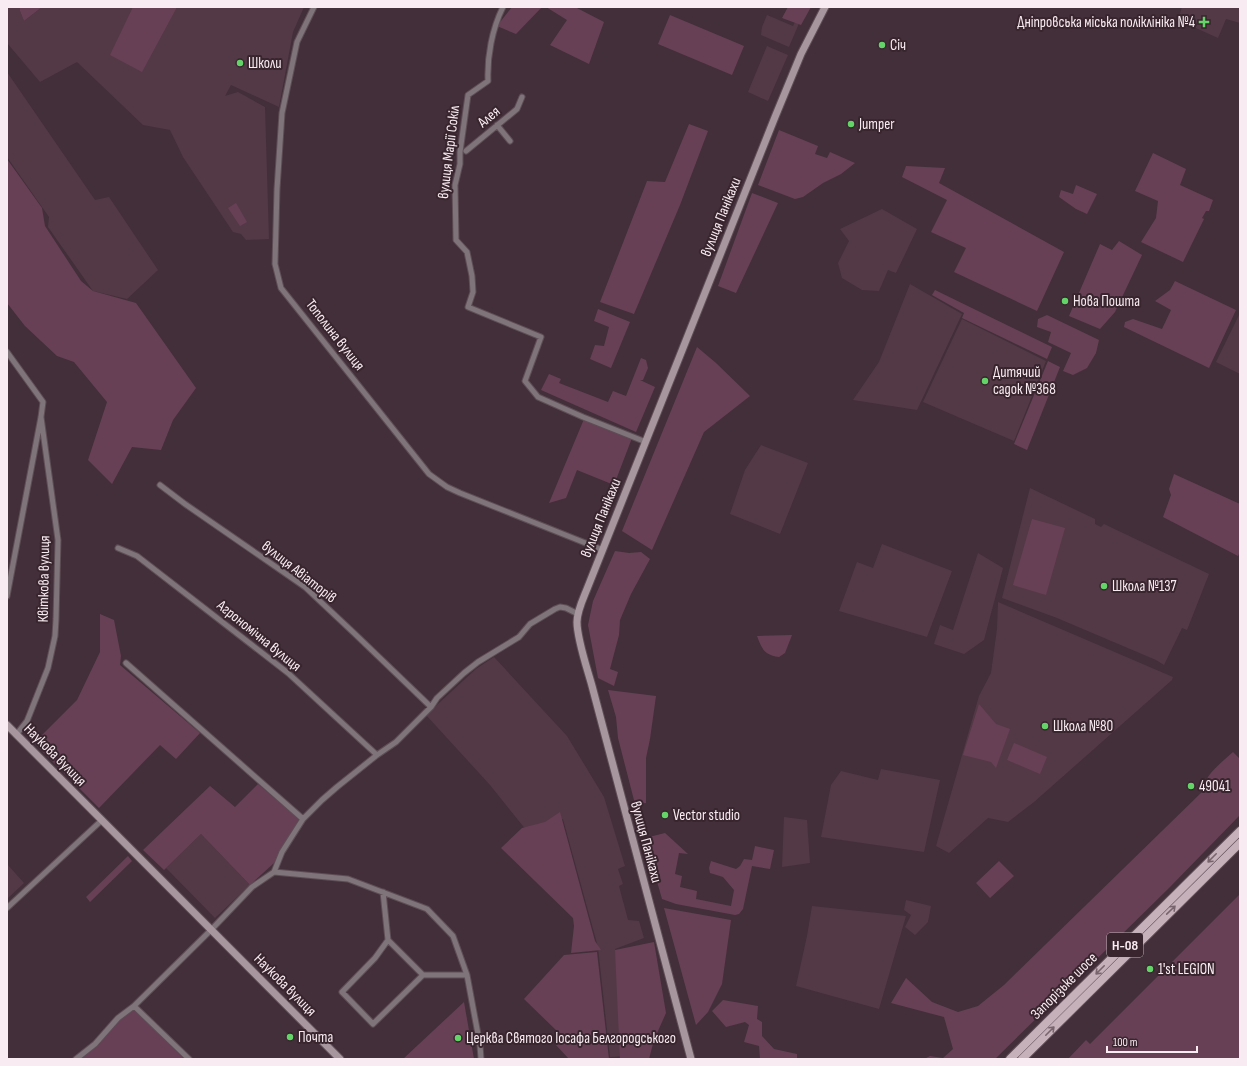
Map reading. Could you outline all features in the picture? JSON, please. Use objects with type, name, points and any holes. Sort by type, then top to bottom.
[{"type":"main road","name":"Запорізьке шосе","points":[[1022,1059],[1240,831]]},
{"type":"main road","name":"Запорізьке шосе","points":[[1010,1059],[1155,921],[1240,843]]},
{"type":"street","name":"Тополина вулиця","points":[[314,7],[297,42],[282,113],[277,189],[275,264],[281,288],[422,466],[436,479],[447,487],[603,550]]},
{"type":"street","name":"вулиця Марії Сокіл","points":[[503,7],[495,26],[487,66],[488,81],[468,95],[460,152],[460,164],[455,185],[456,240],[467,252],[472,276],[473,292],[468,307],[541,337],[525,381],[538,397],[646,442]]},
{"type":"street","name":"вулиця Панікахи","points":[[691,1059],[583,652],[577,621],[586,589],[603,550],[784,95],[801,54],[825,7]]},
{"type":"street","name":"Алея","points":[[466,151],[517,109],[522,97]]},
{"type":"street","points":[[497,125],[510,140]]},
{"type":"street","points":[[7,352],[43,402],[7,596]]},
{"type":"street","name":"Квіткова вулиця","points":[[16,735],[27,721],[48,668],[55,636],[58,540],[41,417]]},
{"type":"street","name":"вулиця Авіаторів","points":[[160,485],[305,587],[431,707]]},
{"type":"street","name":"Агрономічна вулиця","points":[[118,548],[137,556],[288,673],[377,755]]},
{"type":"street","points":[[76,1059],[95,1044],[118,1018],[134,1006],[252,888],[274,872],[282,852],[302,819],[332,791],[377,755],[396,742],[431,707],[437,698],[478,662],[519,637],[534,621],[560,607],[566,608],[578,614]]},
{"type":"street","points":[[126,663],[302,819]]},
{"type":"street","name":"Наукова вулиця","points":[[7,725],[340,1059]]},
{"type":"street","points":[[7,908],[102,820]]},
{"type":"street","points":[[274,872],[348,879],[427,909],[453,936],[467,975],[480,1045],[481,1059]]},
{"type":"street","points":[[383,892],[388,940],[423,976]]},
{"type":"street","points":[[388,940],[375,958],[342,992],[373,1024],[423,976],[467,975]]},
{"type":"street","points":[[134,1006],[189,1059]]},
{"type":"shaded area","points":[[7,7],[20,7],[24,21],[42,7],[304,7],[293,32],[279,107],[231,85],[225,96],[238,92],[265,107],[269,239],[246,240],[241,234],[233,232],[183,157],[170,130],[143,125],[77,62],[40,82],[7,43]]},
{"type":"shaded area","points":[[20,7],[42,7],[24,21]]},
{"type":"shaded area","points":[[133,7],[177,7],[142,72],[110,55]]},
{"type":"shaded area","points":[[512,7],[542,7],[516,34],[497,26]]},
{"type":"shaded area","points":[[546,7],[575,7],[604,22],[589,64],[550,45],[567,20]]},
{"type":"shaded area","points":[[788,7],[811,7],[801,25],[782,18]]},
{"type":"shaded area","name":"Дніпровська міська поліклініка №4","points":[[1182,7],[1240,7],[1240,23],[1226,19],[1218,38],[1178,20]]},
{"type":"shaded area","points":[[670,15],[744,46],[732,75],[658,44]]},
{"type":"shaded area","points":[[767,15],[793,26],[796,20],[800,21],[789,47],[761,35],[762,27]]},
{"type":"shaded area","points":[[767,46],[788,55],[768,101],[748,92]]},
{"type":"shaded area","points":[[7,72],[95,200],[109,197],[158,270],[127,299],[93,291],[48,227],[49,217],[7,157]]},
{"type":"shaded area","points":[[689,124],[708,131],[680,205],[634,314],[600,302],[647,181],[665,182]]},
{"type":"shaded area","points":[[779,130],[818,146],[815,154],[827,158],[830,152],[855,163],[841,174],[823,183],[803,197],[795,199],[758,185]]},
{"type":"shaded area","points":[[1153,153],[1186,169],[1180,185],[1213,200],[1209,211],[1206,211],[1202,218],[1204,219],[1183,262],[1141,242],[1156,218],[1158,201],[1135,191]]},
{"type":"shaded area","points":[[7,159],[42,208],[45,226],[81,281],[93,291],[136,303],[196,388],[173,420],[161,450],[132,447],[112,484],[88,460],[107,402],[74,362],[57,356],[25,326],[7,303]]},
{"type":"shaded area","points":[[906,166],[945,168],[939,183],[1064,252],[1037,311],[954,272],[966,248],[931,232],[947,200],[902,177]]},
{"type":"shaded area","points":[[1076,185],[1097,194],[1087,214],[1076,209],[1059,197],[1061,190],[1073,194]]},
{"type":"shaded area","points":[[752,193],[778,203],[736,293],[718,286]]},
{"type":"shaded area","points":[[236,203],[247,222],[240,226],[228,208]]},
{"type":"shaded area","points":[[882,209],[917,229],[896,273],[888,270],[879,291],[862,290],[842,278],[838,263],[849,241],[840,229]]},
{"type":"shaded area","points":[[1119,241],[1142,255],[1115,312],[1100,329],[1069,316],[1100,244],[1112,250]]},
{"type":"shaded area","points":[[1175,281],[1236,310],[1209,368],[1124,327],[1125,322],[1133,319],[1162,329],[1171,310],[1155,301],[1170,290]]},
{"type":"shaded area","points":[[910,284],[962,314],[917,410],[853,400],[879,362]]},
{"type":"shaded area","points":[[935,290],[1052,347],[1047,359],[962,318],[964,313],[932,295]]},
{"type":"shaded area","points":[[598,309],[630,322],[611,368],[590,359],[595,345],[604,346],[609,327],[594,321]]},
{"type":"shaded area","points":[[1240,313],[1240,374],[1216,362]]},
{"type":"shaded area","points":[[1047,315],[1099,340],[1096,353],[1087,368],[1073,375],[1063,371],[1071,353],[1048,342],[1051,332],[1037,327],[1038,319]]},
{"type":"shaded area","name":"Дитячий садок №368","points":[[962,319],[1046,361],[1014,441],[923,402]]},
{"type":"shaded area","points":[[697,347],[750,396],[704,432],[652,550],[622,531]]},
{"type":"shaded area","points":[[641,358],[646,360],[648,368],[643,380],[640,380],[655,387],[636,432],[541,390],[549,374],[561,379],[559,383],[608,402],[613,391],[626,396]]},
{"type":"shaded area","points":[[1048,361],[1060,367],[1027,450],[1014,444]]},
{"type":"shaded area","points":[[584,419],[632,438],[614,485],[577,470],[566,498],[549,503]]},
{"type":"shaded area","points":[[761,445],[808,463],[780,534],[730,514],[745,470]]},
{"type":"shaded area","points":[[1174,474],[1240,504],[1240,552],[1238,556],[1163,517],[1171,495],[1169,489]]},
{"type":"shaded area","name":"Школа №137","points":[[1030,488],[1095,519],[1095,524],[1101,527],[1104,524],[1209,574],[1187,630],[1182,628],[1164,665],[1156,660],[1057,618],[1002,598]]},
{"type":"shaded area","points":[[1032,519],[1065,528],[1046,595],[1013,585]]},
{"type":"shaded area","points":[[882,544],[952,571],[927,637],[839,611],[857,562],[873,568]]},
{"type":"shaded area","points":[[615,551],[629,553],[641,552],[650,559],[631,594],[620,620],[619,635],[610,669],[618,672],[614,686],[598,678],[588,625],[593,601]]},
{"type":"shaded area","points":[[978,553],[1003,568],[984,640],[964,654],[934,644],[940,625],[953,630]]},
{"type":"shaded area","name":"Школа №80","points":[[998,602],[1173,677],[1172,680],[1034,802],[1008,822],[988,818],[949,853],[936,846],[979,696],[991,673],[997,629]]},
{"type":"shaded area","points":[[100,614],[114,620],[121,656],[120,665],[200,733],[176,759],[160,745],[99,808],[34,743],[77,700],[100,652]]},
{"type":"shaded area","points":[[792,635],[785,653],[779,657],[770,655],[764,651],[757,636]]},
{"type":"shaded area","points":[[494,657],[567,736],[604,797],[625,866],[618,869],[623,884],[619,886],[628,920],[639,921],[644,938],[615,949],[627,1056],[610,1057],[598,947],[563,819],[531,836],[490,785],[426,715],[476,669]]},
{"type":"shaded area","points":[[608,690],[656,696],[646,758],[646,803],[635,804],[618,738],[616,717]]},
{"type":"shaded area","points":[[979,704],[996,724],[1010,729],[996,768],[991,762],[963,755]]},
{"type":"shaded area","points":[[1014,743],[1047,757],[1040,774],[1007,760]]},
{"type":"shaded area","points":[[1233,752],[1240,759],[1240,815],[1170,887],[995,1059],[924,1059],[930,1056],[943,1058],[953,1049],[944,1017],[891,1003],[906,978],[932,1002],[958,1012],[978,1006],[1004,985],[1202,792],[1206,780],[1218,765]]},
{"type":"shaded area","points":[[881,769],[940,780],[924,852],[821,837],[831,785],[841,771],[878,780]]},
{"type":"shaded area","points":[[258,784],[299,819],[274,863],[250,885],[201,834],[164,870],[143,850],[210,786],[235,807]]},
{"type":"shaded area","points":[[560,812],[595,941],[601,950],[571,953],[574,926],[573,918],[501,848],[522,828],[545,822]]},
{"type":"shaded area","points":[[784,817],[807,820],[810,863],[782,867]]},
{"type":"shaded area","points":[[665,833],[688,854],[679,853],[675,874],[682,876],[680,887],[697,891],[696,899],[731,906],[734,890],[723,877],[710,873],[709,868],[711,861],[736,869],[740,866],[744,859],[752,860],[755,846],[774,850],[770,869],[752,866],[743,909],[739,914],[735,915],[676,904],[662,899],[646,843],[649,837]]},
{"type":"shaded area","points":[[201,834],[250,885],[215,918],[166,868]]},
{"type":"shaded area","points":[[128,856],[132,861],[90,902],[86,897]]},
{"type":"shaded area","points":[[999,861],[1014,876],[990,898],[976,883]]},
{"type":"shaded area","points":[[7,864],[24,883],[7,899]]},
{"type":"shaded area","points":[[1240,894],[1240,1059],[1068,1059],[1086,1040],[1090,1044]]},
{"type":"shaded area","points":[[906,900],[931,906],[928,922],[915,935],[905,927],[911,915],[904,910]]},
{"type":"shaded area","points":[[812,906],[906,916],[879,1009],[796,986]]},
{"type":"shaded area","points":[[664,908],[731,920],[722,984],[708,1012],[696,1025]]},
{"type":"shaded area","points":[[654,942],[666,1013],[654,1040],[649,1059],[620,1059],[615,950]]},
{"type":"shaded area","points":[[597,952],[609,1059],[569,1059],[555,1044],[559,1033],[524,999],[564,955]]},
{"type":"shaded area","points":[[723,1000],[758,1006],[757,1019],[762,1022],[762,1036],[774,1049],[797,1054],[797,1059],[760,1059],[759,1046],[744,1042],[749,1025],[745,1022],[726,1027],[712,1011]]},
{"type":"shaded area","points":[[464,1002],[474,1059],[403,1059]]},
{"type":"shaded area","points":[[134,1009],[184,1059],[80,1059],[97,1046],[120,1019]]},
{"type":"place","name":"Дніпровська міська поліклініка №4","points":[[1204,22]]},
{"type":"place","name":"Січ","points":[[882,45]]},
{"type":"place","name":"Школи","points":[[240,63]]},
{"type":"place","name":"Jumper","points":[[851,124]]},
{"type":"place","name":"Нова Пошта","points":[[1065,301]]},
{"type":"place","name":"Дитячий садок №368","points":[[985,381]]},
{"type":"place","name":"Школа №137","points":[[1104,586]]},
{"type":"place","name":"Школа №80","points":[[1045,726]]},
{"type":"place","name":"49041","points":[[1191,786]]},
{"type":"place","name":"Vector studio","points":[[665,815]]},
{"type":"place","name":"1'st LEGION","points":[[1150,969]]},
{"type":"place","name":"Почта","points":[[290,1037]]},
{"type":"place","name":"Церква Святого Іосафа Белгородського","points":[[458,1038]]}]
